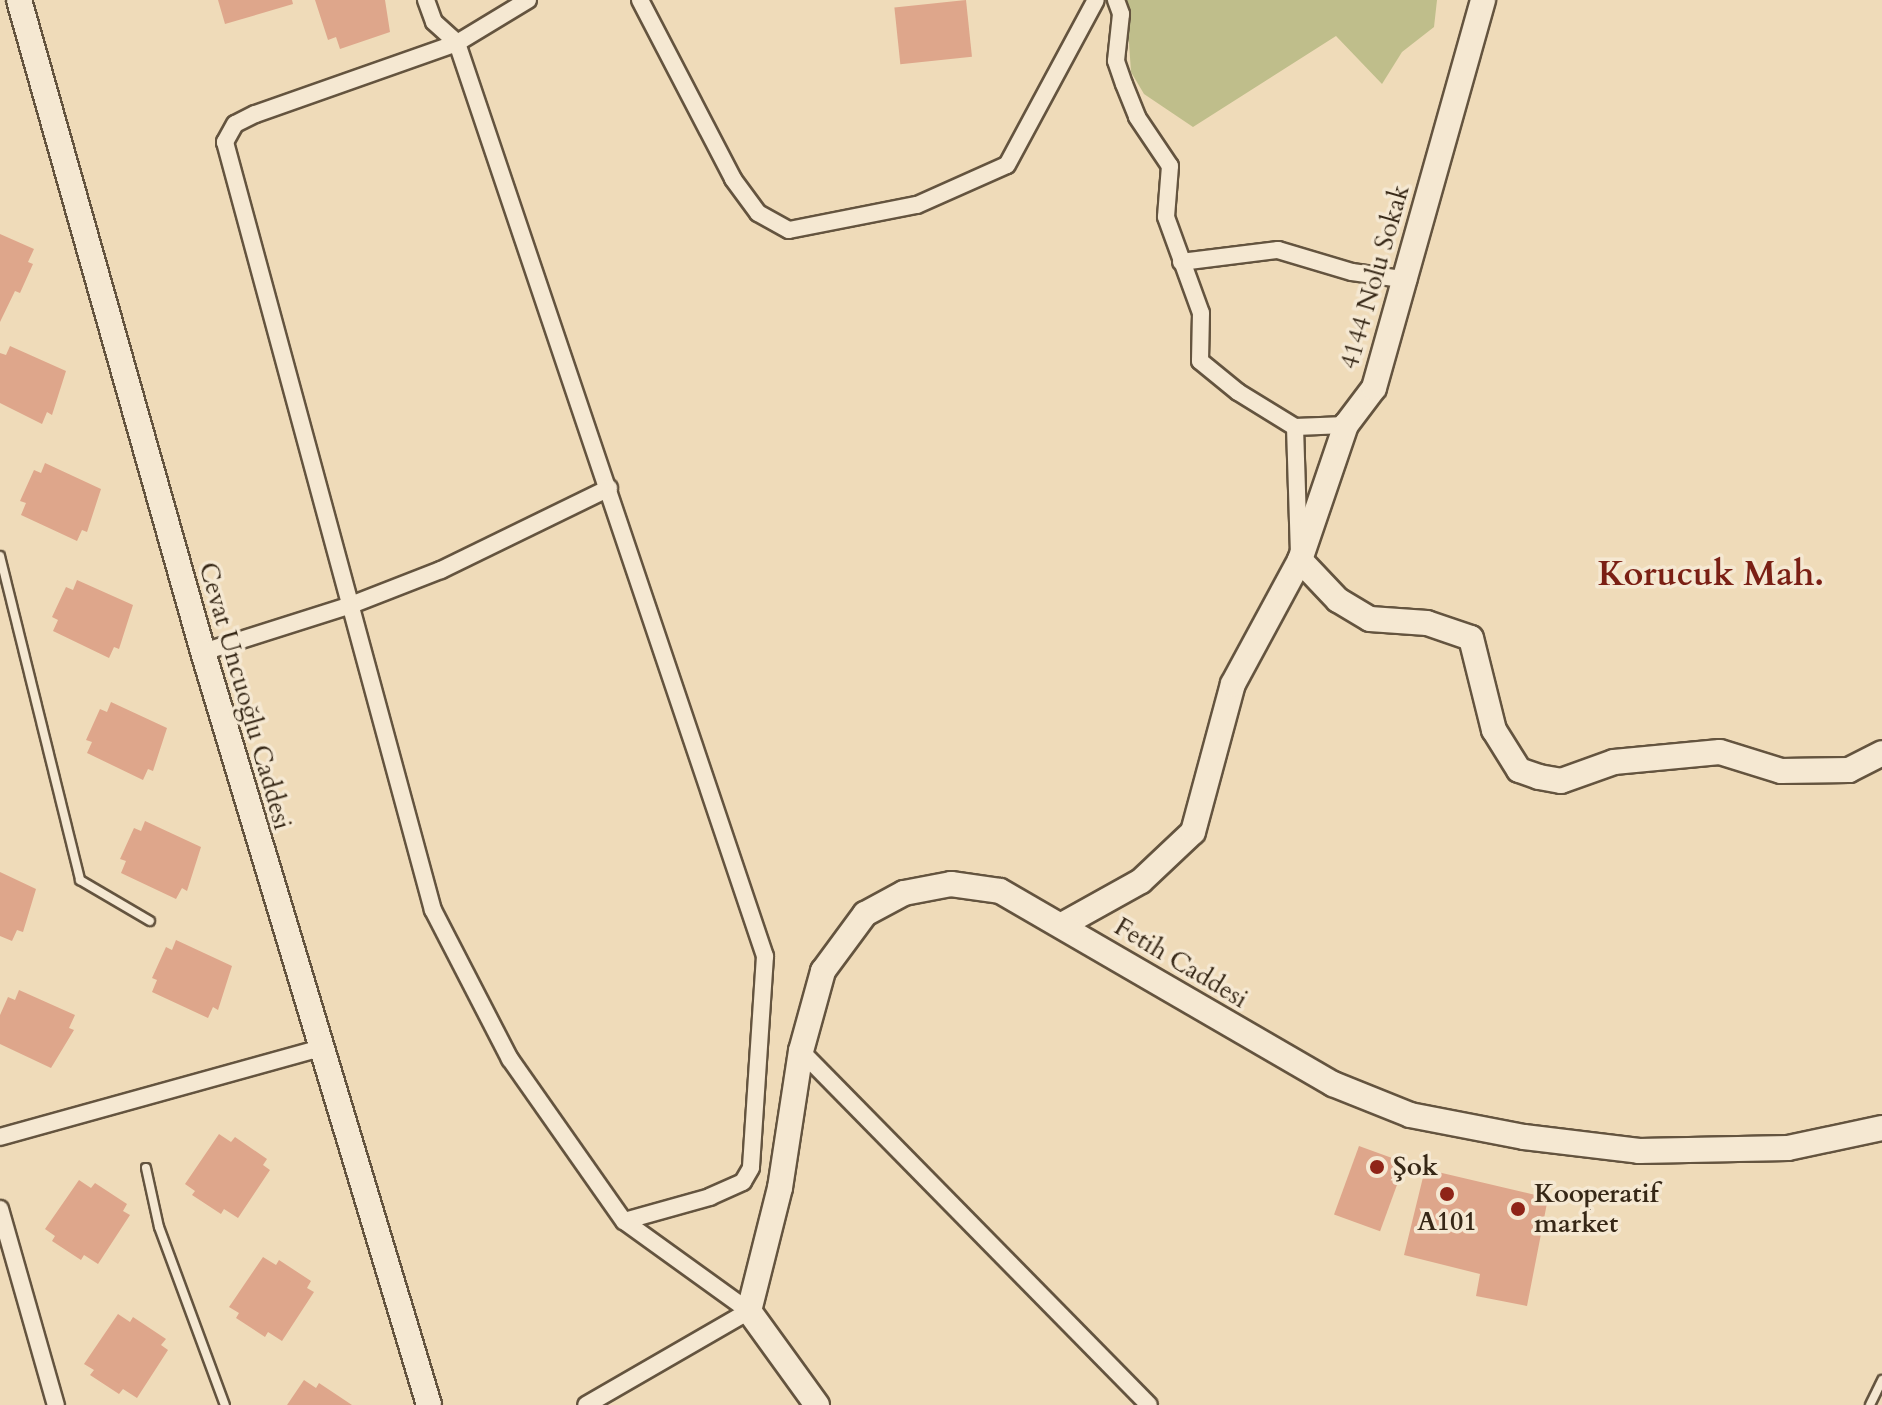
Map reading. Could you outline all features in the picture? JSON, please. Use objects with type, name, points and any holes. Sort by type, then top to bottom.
[{"type":"street","name":"Cevat Uncuoğlu Caddesi","points":[[19,0],[203,652],[429,1405]]},
{"type":"street","points":[[426,0],[434,22],[457,43],[765,956],[751,1168],[743,1182],[710,1197],[624,1221]]},
{"type":"street","points":[[528,0],[457,43],[287,99],[235,124],[225,142],[433,910],[510,1059],[624,1221],[749,1311],[817,1405]]},
{"type":"street","points":[[640,0],[733,179],[774,226],[808,229],[917,205],[1007,165],[1096,0]]},
{"type":"street","points":[[1116,0],[1121,14],[1116,61],[1137,117],[1170,166],[1166,217],[1201,313],[1200,361],[1238,392],[1295,427],[1346,425]]},
{"type":"street","name":"4144 Nolu Sokak","points":[[1062,925],[1141,881],[1193,832],[1233,684],[1300,560],[1346,425],[1374,388],[1408,280],[1437,155],[1483,0]]},
{"type":"street","points":[[1181,262],[1278,250],[1352,272],[1408,280]]},
{"type":"street","points":[[1295,427],[1294,508],[1300,560],[1338,600],[1370,619],[1427,623],[1471,638],[1494,730],[1519,770],[1561,781],[1614,762],[1720,752],[1781,771],[1849,770],[1882,753]]},
{"type":"street","points":[[203,652],[351,605],[441,570],[609,488]]},
{"type":"street","name":"Fetih Caddesi","points":[[749,1311],[780,1188],[801,1051],[823,971],[865,914],[904,893],[951,884],[1000,891],[1333,1084],[1410,1115],[1524,1137],[1639,1151],[1788,1148],[1882,1128]]},
{"type":"street","points":[[0,1137],[321,1048]]},
{"type":"street","points":[[801,1051],[1149,1405]]},
{"type":"street","points":[[0,1209],[56,1405]]},
{"type":"street","points":[[586,1405],[749,1311]]},
{"type":"lane","points":[[0,556],[80,880],[150,921]]},
{"type":"lane","points":[[146,1168],[159,1227],[225,1405]]},
{"type":"lane","points":[[1870,1405],[1882,1380]]},
{"type":"shaded area","points":[[1126,0],[1437,0],[1434,27],[1402,52],[1382,84],[1336,36],[1193,127],[1144,94],[1131,72]]},
{"type":"building","points":[[218,0],[292,0],[293,4],[225,24]]},
{"type":"building","points":[[315,0],[385,0],[390,32],[340,49],[336,37],[328,40]]},
{"type":"building","points":[[966,0],[972,57],[900,64],[894,8]]},
{"type":"building","points":[[0,234],[34,249],[28,262],[33,264],[20,293],[15,291],[0,322]]},
{"type":"building","points":[[10,346],[66,371],[52,415],[47,412],[42,424],[0,403],[0,353],[6,355]]},
{"type":"building","points":[[45,463],[101,489],[87,532],[82,530],[77,541],[21,515],[26,503],[20,501],[34,470],[41,473]]},
{"type":"building","points":[[77,580],[133,605],[119,649],[114,647],[109,658],[53,631],[58,620],[52,617],[66,587],[73,590]]},
{"type":"building","points":[[111,702],[167,728],[153,771],[148,769],[143,780],[87,753],[92,742],[86,740],[100,709],[107,712]]},
{"type":"building","points":[[145,821],[201,847],[187,891],[182,888],[176,899],[121,873],[126,861],[120,859],[134,828],[141,831]]},
{"type":"building","points":[[0,872],[36,889],[23,932],[17,930],[12,941],[0,936]]},
{"type":"building","points":[[176,940],[232,966],[218,1010],[213,1007],[208,1018],[152,992],[157,980],[152,978],[166,947],[172,950]]},
{"type":"building","points":[[19,990],[75,1015],[69,1028],[74,1030],[51,1068],[0,1044],[0,1015],[8,997],[15,1000]]},
{"type":"building","points":[[219,1134],[231,1142],[235,1137],[267,1159],[263,1165],[270,1170],[238,1218],[224,1209],[221,1214],[192,1195],[195,1191],[185,1184]]},
{"type":"building","points":[[1359,1146],[1405,1163],[1380,1231],[1334,1215]]},
{"type":"building","points":[[1425,1169],[1548,1198],[1527,1306],[1476,1296],[1480,1274],[1404,1255]]},
{"type":"building","points":[[79,1180],[91,1188],[95,1183],[127,1204],[123,1211],[130,1215],[98,1264],[84,1255],[81,1260],[52,1241],[55,1236],[45,1229]]},
{"type":"building","points":[[263,1257],[276,1265],[279,1260],[311,1281],[307,1288],[314,1292],[282,1341],[268,1332],[265,1337],[236,1318],[239,1313],[229,1307]]},
{"type":"building","points":[[118,1314],[130,1322],[133,1317],[166,1339],[161,1345],[168,1350],[137,1398],[123,1389],[119,1394],[90,1375],[94,1370],[84,1364]]},
{"type":"building","points":[[304,1380],[316,1388],[319,1383],[352,1405],[287,1405]]},
{"type":"place","name":"Şok","points":[[1377,1167]]},
{"type":"place","name":"A101","points":[[1447,1194]]},
{"type":"place","name":"Kooperatif market","points":[[1518,1209]]},
{"type":"district","name":"Korucuk Mah.","points":[[1711,575]]}]
